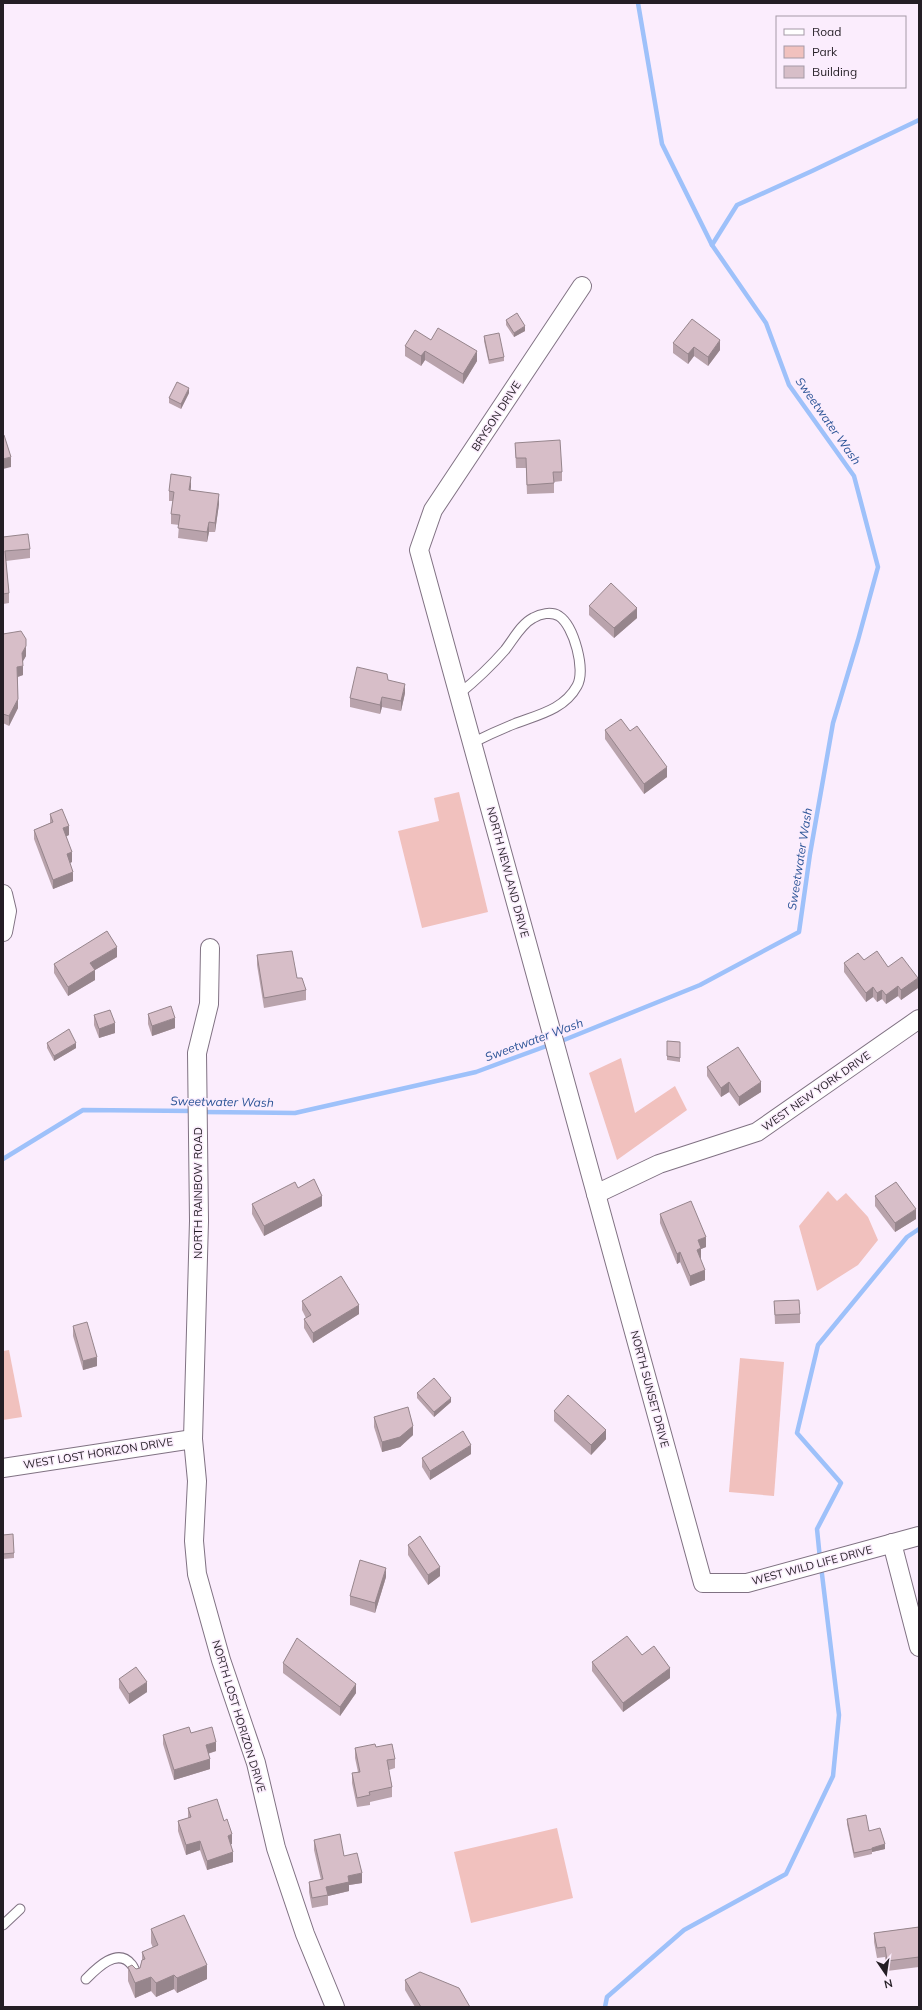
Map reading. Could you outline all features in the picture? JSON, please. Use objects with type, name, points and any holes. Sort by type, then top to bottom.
[{"type":"street","name":"BRYSON DRIVE","points":[[419,550],[433,510],[582,286]]},
{"type":"street","name":"NORTH NEWLAND DRIVE","points":[[419,550],[596,1194]]},
{"type":"street","points":[[3,894],[7,911],[3,932]]},
{"type":"street","name":"NORTH RAINBOW ROAD","points":[[193,1439],[199,1221],[197,1053],[209,1004],[210,948]]},
{"type":"street","name":"WEST NEW YORK DRIVE","points":[[596,1194],[660,1164],[757,1132],[919,1019]]},
{"type":"street","name":"NORTH SUNSET DRIVE","points":[[596,1194],[703,1583]]},
{"type":"street","name":"WEST LOST HORIZON DRIVE","points":[[3,1468],[193,1439]]},
{"type":"street","name":"NORTH LOST HORIZON DRIVE","points":[[193,1439],[197,1481],[194,1541],[197,1574],[221,1660],[256,1763],[276,1848],[305,1934],[335,2007]]},
{"type":"street","name":"WEST WILD LIFE DRIVE","points":[[703,1583],[747,1583],[919,1536]]},
{"type":"street","points":[[892,1543],[919,1647]]},
{"type":"lane","points":[[459,694],[474,682],[505,650],[531,618],[545,613],[559,616],[571,631],[580,657],[581,674],[577,686],[562,704],[549,712],[514,724],[472,743]]},
{"type":"lane","points":[[3,1925],[20,1909]]},
{"type":"lane","points":[[86,1979],[107,1961],[121,1958],[131,1964],[137,1977]]},
{"type":"green space","points":[[459,792],[488,912],[422,928],[398,831],[439,821],[434,798]]},
{"type":"green space","points":[[621,1058],[635,1113],[675,1086],[687,1110],[617,1160],[589,1073]]},
{"type":"green space","points":[[828,1191],[837,1201],[846,1193],[868,1217],[878,1240],[858,1265],[817,1291],[799,1226]]},
{"type":"green space","points":[[9,1350],[22,1417],[3,1420],[3,1351]]},
{"type":"green space","points":[[740,1358],[784,1362],[774,1496],[729,1492]]},
{"type":"green space","points":[[557,1828],[573,1898],[471,1923],[454,1852]]},
{"type":"building","points":[[517,313],[525,326],[514,333],[506,320]]},
{"type":"building","points":[[692,319],[720,340],[708,357],[694,347],[688,354],[673,343]]},
{"type":"building","points":[[438,328],[477,351],[463,374],[425,351],[421,356],[405,346],[415,330],[431,340]]},
{"type":"building","points":[[499,333],[504,357],[489,360],[484,336]]},
{"type":"building","points":[[177,382],[189,388],[181,404],[169,398]]},
{"type":"building","points":[[3,435],[11,457],[3,459]]},
{"type":"building","points":[[560,440],[562,472],[553,472],[554,483],[527,485],[526,458],[516,458],[515,443]]},
{"type":"building","points":[[171,474],[191,477],[189,490],[219,494],[215,523],[209,522],[207,532],[178,528],[180,515],[171,514],[174,492],[169,491]]},
{"type":"building","points":[[28,534],[30,549],[5,551],[9,593],[3,594],[3,537]]},
{"type":"building","points":[[611,583],[637,608],[614,628],[589,606]]},
{"type":"building","points":[[21,631],[26,639],[26,646],[22,653],[23,666],[17,667],[18,699],[9,716],[3,714],[3,634]]},
{"type":"building","points":[[357,667],[387,674],[388,680],[405,684],[401,701],[382,697],[380,705],[350,698]]},
{"type":"building","points":[[621,719],[630,731],[637,726],[667,767],[644,784],[605,730]]},
{"type":"building","points":[[62,809],[69,826],[63,828],[72,852],[67,854],[73,872],[53,880],[34,830],[53,822],[50,814]]},
{"type":"building","points":[[107,931],[117,947],[90,963],[95,970],[68,987],[54,964]]},
{"type":"building","points":[[292,951],[297,978],[302,978],[306,990],[264,998],[257,955]]},
{"type":"building","points":[[877,951],[888,967],[902,957],[918,978],[901,990],[898,986],[886,995],[882,990],[877,993],[873,987],[866,993],[844,963],[858,953],[864,960]]},
{"type":"building","points":[[171,1006],[175,1018],[152,1026],[148,1014]]},
{"type":"building","points":[[110,1010],[115,1023],[99,1029],[94,1015]]},
{"type":"building","points":[[69,1029],[76,1043],[54,1056],[47,1043]]},
{"type":"building","points":[[667,1041],[680,1042],[680,1058],[667,1056]]},
{"type":"building","points":[[738,1047],[761,1082],[739,1097],[729,1082],[721,1088],[707,1067]]},
{"type":"building","points":[[314,1179],[322,1196],[264,1226],[252,1204],[295,1182],[298,1188]]},
{"type":"building","points":[[896,1182],[916,1209],[895,1223],[875,1196]]},
{"type":"building","points":[[691,1201],[706,1237],[698,1240],[701,1248],[697,1250],[705,1270],[690,1276],[680,1252],[677,1254],[660,1214]]},
{"type":"building","points":[[341,1276],[359,1305],[313,1333],[304,1319],[311,1315],[302,1301]]},
{"type":"building","points":[[799,1300],[800,1314],[775,1315],[774,1301]]},
{"type":"building","points":[[87,1322],[97,1357],[83,1361],[73,1326]]},
{"type":"building","points":[[434,1378],[451,1398],[434,1412],[417,1393]]},
{"type":"building","points":[[568,1395],[606,1430],[591,1445],[554,1411]]},
{"type":"building","points":[[408,1407],[413,1426],[400,1437],[382,1442],[374,1417]]},
{"type":"building","points":[[463,1431],[471,1445],[430,1471],[422,1458]]},
{"type":"building","points":[[13,1534],[14,1553],[3,1554],[3,1535]]},
{"type":"building","points":[[420,1536],[440,1567],[428,1575],[408,1545]]},
{"type":"building","points":[[360,1560],[386,1568],[375,1603],[350,1596]]},
{"type":"building","points":[[627,1636],[642,1655],[654,1646],[670,1668],[623,1703],[592,1662]]},
{"type":"building","points":[[297,1638],[356,1684],[340,1707],[283,1663]]},
{"type":"building","points":[[136,1667],[147,1682],[129,1694],[119,1679]]},
{"type":"building","points":[[189,1727],[191,1733],[212,1727],[216,1742],[206,1745],[210,1759],[174,1770],[163,1735]]},
{"type":"building","points":[[375,1744],[376,1747],[392,1744],[395,1759],[387,1760],[392,1787],[369,1792],[370,1795],[357,1798],[352,1773],[360,1772],[355,1748]]},
{"type":"building","points":[[217,1799],[224,1821],[227,1819],[232,1834],[228,1836],[233,1852],[207,1861],[200,1841],[186,1845],[178,1821],[191,1817],[188,1808]]},
{"type":"building","points":[[866,1815],[869,1831],[880,1828],[885,1844],[854,1853],[847,1819]]},
{"type":"building","points":[[340,1834],[344,1856],[357,1853],[362,1873],[348,1876],[349,1882],[326,1887],[328,1895],[312,1898],[309,1882],[323,1879],[314,1840]]},
{"type":"building","points":[[184,1915],[207,1965],[177,1978],[174,1975],[156,1983],[151,1977],[135,1983],[128,1967],[132,1965],[136,1969],[140,1968],[142,1960],[145,1959],[142,1952],[158,1945],[151,1929]]},
{"type":"building","points":[[919,1927],[919,1957],[887,1961],[885,1947],[877,1948],[874,1933]]},
{"type":"building","points":[[420,1972],[459,1988],[470,2007],[421,2007],[405,1980]]},
{"type":"waterway","points":[[638,3],[662,144],[712,245]]},
{"type":"waterway","name":"Sweetwater Wash","points":[[559,1042],[700,985],[799,932],[810,854],[833,723],[878,567],[854,476],[789,385],[766,323],[712,245],[737,205],[919,120]]},
{"type":"waterway","name":"Sweetwater Wash","points":[[201,1112],[295,1113],[476,1072],[552,1044]]},
{"type":"waterway","name":"Sweetwater Wash","points":[[3,1159],[83,1110],[194,1111]]},
{"type":"waterway","points":[[820,1559],[817,1529],[841,1483],[797,1433],[818,1345],[907,1237],[919,1229]]},
{"type":"waterway","points":[[605,2007],[607,1997],[684,1930],[786,1874],[833,1776],[839,1715],[821,1566]]}]
